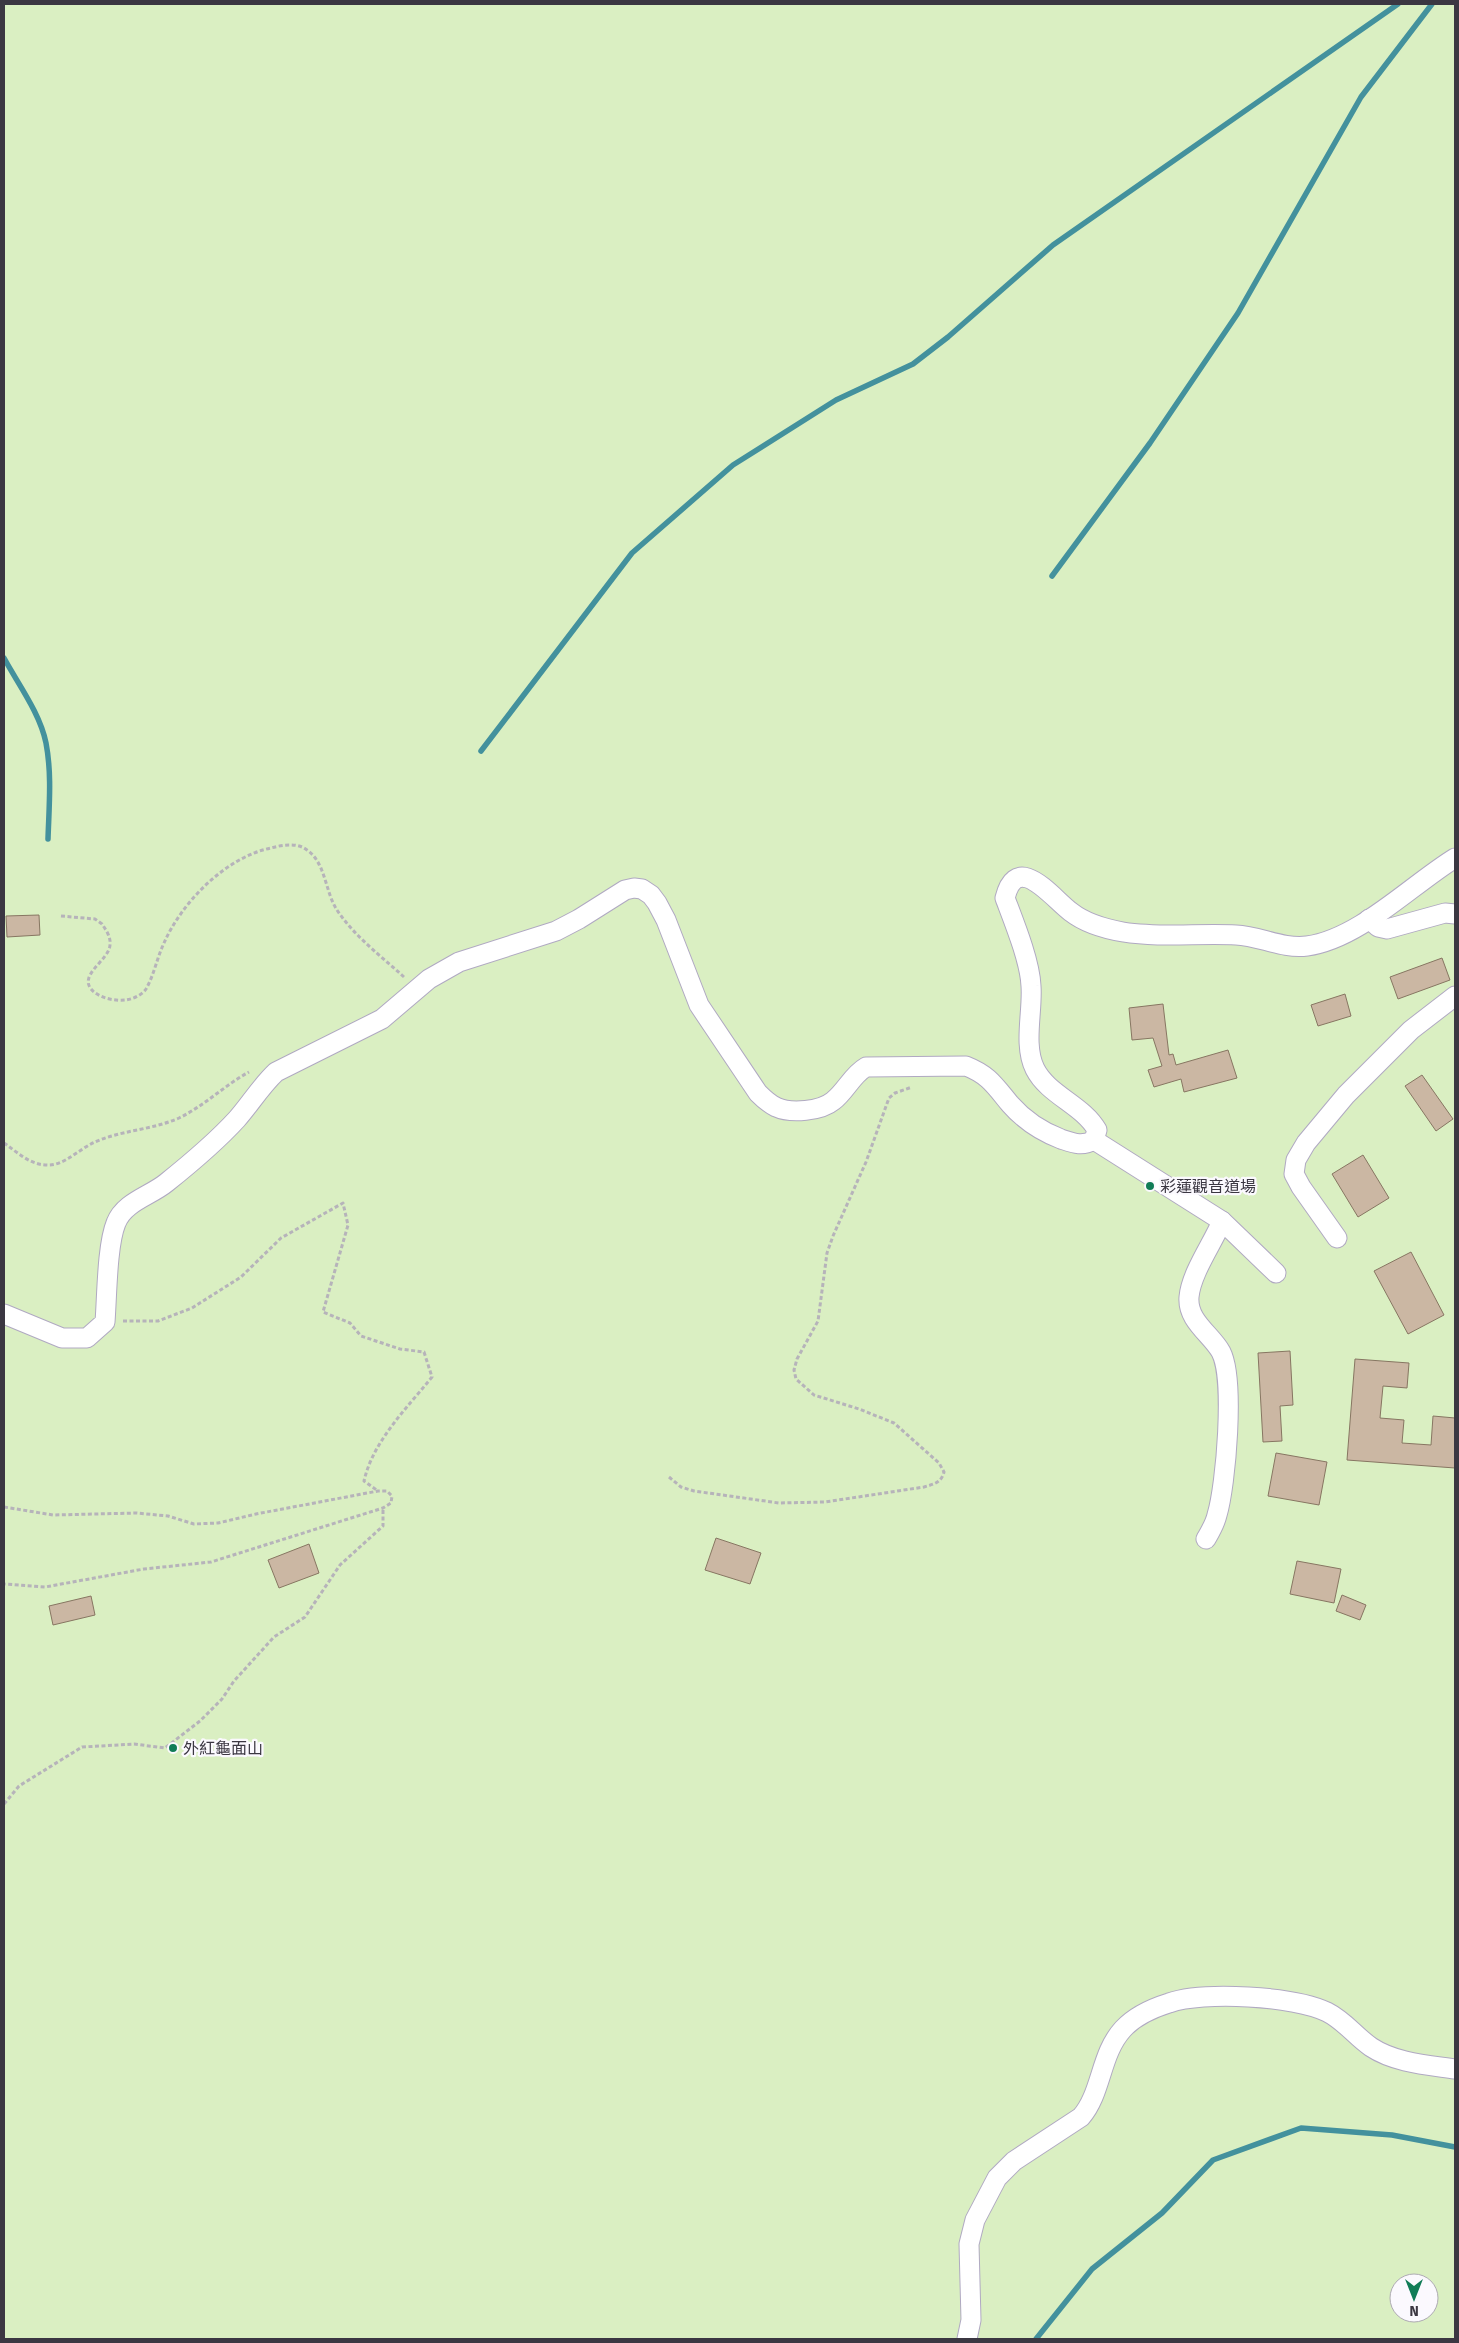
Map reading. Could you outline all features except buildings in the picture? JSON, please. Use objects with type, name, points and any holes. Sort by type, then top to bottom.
[{"type":"street","points":[[4,1314],[62,1338],[86,1338],[105,1322],[112,1239],[116,1222],[125,1210],[163,1186],[190,1164],[237,1119],[263,1084],[276,1072],[382,1019],[418,989],[458,962],[556,931],[579,920],[625,890],[642,889],[651,895],[666,920],[699,1005],[708,1022],[726,1043],[758,1093],[766,1102],[778,1108],[793,1110],[818,1108],[832,1102],[858,1072],[866,1067],[966,1066],[978,1070],[994,1082],[1010,1104],[1025,1119],[1042,1131],[1073,1144],[1085,1145],[1094,1140],[1097,1130],[1092,1121],[1052,1088],[1036,1070],[1031,1047],[1031,984],[1005,898],[1008,886],[1018,878],[1030,878],[1040,883],[1072,913],[1091,923],[1120,931],[1149,936],[1237,935],[1283,946],[1308,946],[1344,934],[1369,919],[1455,858]]},
{"type":"street","points":[[1369,919],[1378,927],[1387,928],[1445,913],[1455,914]]},
{"type":"street","points":[[1337,1238],[1294,1174],[1296,1160],[1306,1143],[1366,1076],[1411,1030],[1455,996]]},
{"type":"street","points":[[1094,1140],[1222,1220],[1276,1273]]},
{"type":"street","points":[[1206,1539],[1217,1518],[1222,1496],[1228,1427],[1226,1365],[1221,1352],[1198,1324],[1190,1310],[1189,1297],[1195,1274],[1222,1220]]},
{"type":"street","points":[[967,2339],[971,2320],[969,2244],[975,2220],[997,2178],[1014,2162],[1081,2118],[1089,2108],[1105,2061],[1123,2029],[1145,2013],[1170,2002],[1206,1997],[1260,1998],[1308,2005],[1327,2012],[1344,2022],[1370,2047],[1385,2055],[1455,2069]]},
{"type":"path","points":[[61,916],[89,918],[102,924],[110,944],[108,953],[91,971],[88,981],[90,989],[97,995],[113,1000],[128,1000],[145,991],[164,942],[183,912],[230,863],[264,849],[285,845],[304,847],[313,854],[319,864],[336,908],[343,918],[354,931],[418,989]]},
{"type":"path","points":[[4,1142],[28,1159],[38,1164],[49,1166],[62,1162],[87,1146],[108,1136],[180,1118],[253,1070],[266,1068],[276,1072]]},
{"type":"path","points":[[669,1477],[681,1487],[694,1491],[779,1503],[824,1502],[924,1487],[936,1484],[942,1478],[944,1472],[939,1463],[894,1423],[859,1409],[814,1395],[796,1379],[794,1370],[797,1359],[818,1321],[827,1253],[832,1236],[866,1162],[889,1098],[895,1093],[916,1086]]},
{"type":"path","points":[[105,1322],[158,1321],[192,1308],[241,1277],[281,1238],[343,1203],[348,1225],[323,1312],[350,1322],[361,1336],[400,1349],[424,1352],[432,1378],[382,1441],[367,1468],[364,1481],[378,1491]]},
{"type":"path","points":[[4,1507],[53,1515],[137,1513],[168,1516],[194,1524],[218,1523],[378,1491],[387,1491],[392,1496],[391,1503],[383,1508],[212,1562],[144,1569],[45,1587],[4,1584]]},
{"type":"path","points":[[4,1804],[19,1786],[82,1748],[134,1744],[165,1748],[200,1721],[222,1699],[234,1681],[274,1637],[305,1617],[340,1565],[382,1526],[383,1508]]},
{"type":"green space","points":[[4,4],[1455,4],[1455,2339],[4,2339]]},
{"type":"waterway","points":[[481,751],[632,553],[733,465],[836,400],[913,364],[948,337],[1053,245],[1398,4]]},
{"type":"waterway","points":[[1052,576],[1150,443],[1238,313],[1361,97],[1432,4]]},
{"type":"waterway","points":[[4,658],[34,710],[46,743],[50,779],[48,839]]},
{"type":"waterway","points":[[1036,2339],[1092,2269],[1162,2213],[1213,2160],[1301,2128],[1392,2135],[1455,2147]]},
{"type":"place","name":"彩蓮觀音道場","points":[[1150,1186]]},
{"type":"place","name":"外紅龜面山","points":[[173,1748]]}]
